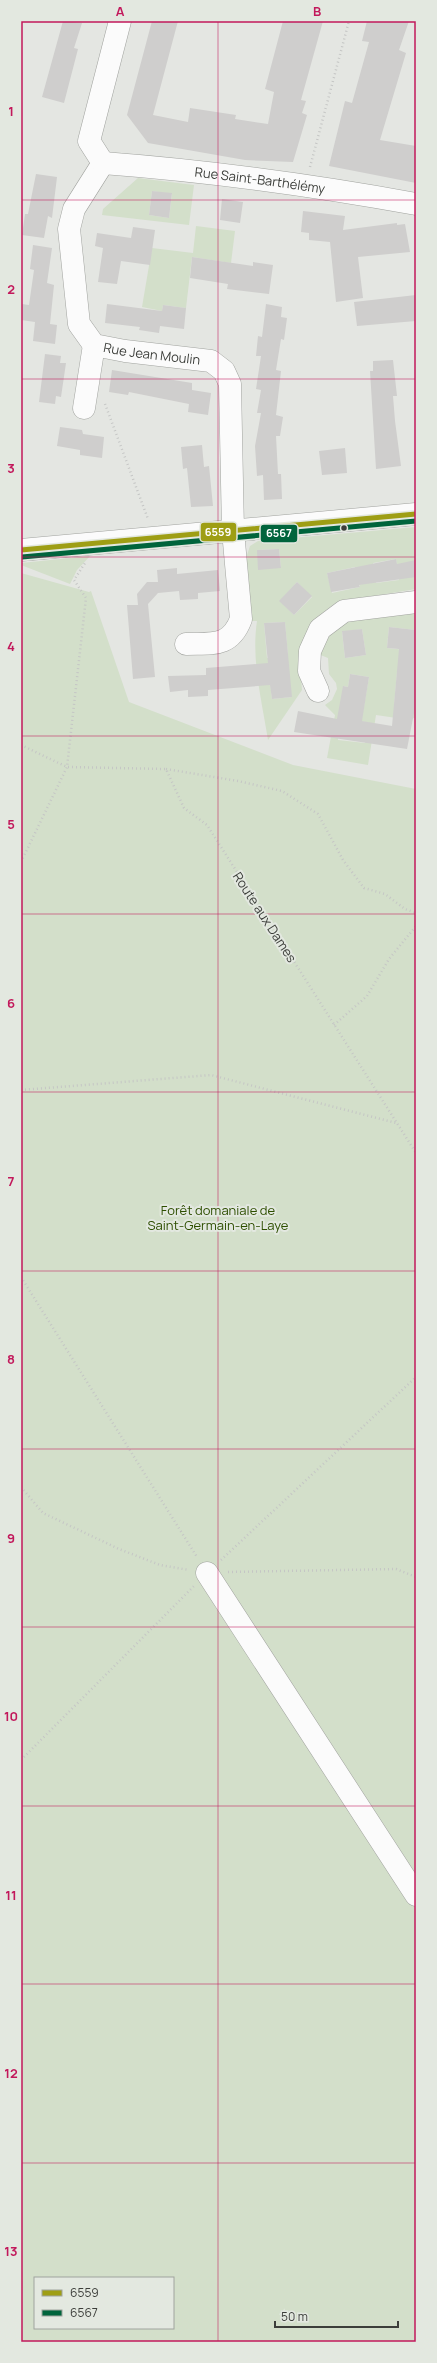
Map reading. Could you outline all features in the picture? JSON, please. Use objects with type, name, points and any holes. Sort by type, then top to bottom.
[{"type":"street","points":[[103,163],[89,140],[120,21]]},
{"type":"street","name":"Rue Saint-Barthélémy","points":[[103,163],[156,167],[305,185],[416,204]]},
{"type":"street","name":"Rue Jean Moulin","points":[[103,163],[74,209],[69,229],[79,324],[94,345],[125,351],[211,361],[224,372],[230,384],[233,531],[241,619],[236,633],[223,643],[186,644]]},
{"type":"street","points":[[94,345],[94,405]]},
{"type":"street","points":[[21,550],[416,514]]},
{"type":"street","points":[[318,691],[309,671],[310,651],[320,629],[344,611],[416,602]]},
{"type":"street","points":[[207,1573],[416,1895]]},
{"type":"path","points":[[305,185],[349,21]]},
{"type":"path","points":[[94,405],[148,520]]},
{"type":"path","points":[[21,862],[66,767],[86,598],[74,580],[82,566],[92,557],[93,544]]},
{"type":"path","points":[[21,744],[66,767],[166,769],[238,780],[282,791],[318,814],[343,860],[364,888],[385,894],[405,909],[416,913]]},
{"type":"path","name":"Route aux Dames","points":[[166,769],[184,808],[207,826],[416,1153]]},
{"type":"path","points":[[334,1025],[367,996],[389,959],[416,926]]},
{"type":"path","points":[[21,1090],[211,1075],[397,1123]]},
{"type":"path","points":[[21,1277],[207,1573]]},
{"type":"path","points":[[21,1487],[43,1513],[119,1549],[160,1565],[207,1573],[396,1569],[416,1577]]},
{"type":"green space","points":[[138,178],[194,185],[189,225],[102,215],[103,209]],"holes":[[[152,191],[172,194],[169,218],[149,215]]]},
{"type":"green space","points":[[196,226],[235,231],[231,263],[192,257],[186,308],[163,305],[162,311],[142,307],[152,248],[193,253]]},
{"type":"green space","points":[[416,527],[416,589],[344,601],[333,605],[316,618],[300,664],[302,690],[268,740],[256,666],[255,651],[257,621],[251,621],[246,558],[250,546],[258,541]],"holes":[[[279,549],[281,568],[257,550]],[[396,559],[399,580],[376,583],[373,563]],[[355,567],[360,587],[332,593],[327,573]],[[297,582],[312,597],[294,615],[280,601]],[[285,622],[288,656],[267,658],[264,623]],[[269,673],[292,697],[272,699]]]},
{"type":"green space","points":[[90,556],[77,570],[70,584],[21,565],[21,563]]},
{"type":"green space","name":"Forêt domaniale de Saint-Germain-en-Laye","points":[[21,573],[89,592],[91,591],[129,702],[293,765],[416,789],[416,2342],[21,2342]]},
{"type":"green space","points":[[416,613],[416,630],[389,627],[387,648],[416,651],[416,674],[397,672],[394,706],[415,708],[416,693],[416,717],[410,720],[376,715],[368,765],[327,758],[335,715],[325,705],[332,700],[337,689],[336,683],[329,674],[328,658],[318,654],[322,641],[340,622]],"holes":[[[362,629],[366,655],[345,658],[342,632]],[[350,674],[369,677],[364,706],[343,686],[348,687]],[[340,719],[366,722],[365,743],[338,740]]]},
{"type":"building","points":[[63,21],[82,23],[74,48],[78,49],[64,103],[42,97]]},
{"type":"building","points":[[152,21],[178,21],[153,115],[188,122],[190,108],[236,115],[235,119],[268,124],[274,92],[265,89],[283,21],[323,21],[301,100],[306,101],[302,113],[307,115],[293,162],[245,160],[148,143],[127,115]]},
{"type":"building","points":[[367,21],[409,21],[399,50],[406,53],[380,140],[416,146],[416,183],[329,166],[345,101],[352,103],[369,42],[362,41]]},
{"type":"building","points":[[36,174],[57,177],[52,218],[48,216],[44,238],[22,235],[25,214],[28,214]]},
{"type":"building","points":[[152,191],[172,193],[169,218],[149,215]]},
{"type":"building","points":[[222,199],[243,202],[240,223],[220,220]]},
{"type":"building","points":[[303,211],[345,216],[343,230],[397,223],[397,225],[405,224],[410,252],[358,257],[363,298],[336,302],[330,242],[309,240],[309,233],[301,232]]},
{"type":"building","points":[[133,227],[155,230],[150,265],[121,261],[117,284],[98,282],[103,248],[95,246],[97,233],[131,238]]},
{"type":"building","points":[[33,245],[52,248],[47,283],[54,285],[50,324],[57,325],[55,344],[33,341],[35,322],[21,320],[22,304],[29,305],[34,270],[30,269]]},
{"type":"building","points":[[192,257],[253,266],[253,262],[273,265],[269,294],[227,289],[228,284],[190,278]]},
{"type":"building","points":[[416,295],[416,321],[357,326],[354,302]]},
{"type":"building","points":[[107,304],[162,311],[163,305],[186,308],[184,329],[160,326],[159,333],[139,330],[140,327],[105,323]]},
{"type":"building","points":[[266,304],[282,307],[281,317],[287,318],[284,340],[281,339],[276,370],[281,371],[276,415],[283,417],[280,436],[276,436],[278,474],[281,474],[282,499],[264,500],[263,475],[257,476],[255,446],[261,413],[257,413],[261,390],[256,389],[261,356],[256,356],[258,336],[262,337]]},
{"type":"building","points":[[45,354],[61,356],[60,363],[66,363],[61,397],[56,396],[55,404],[39,402]]},
{"type":"building","points":[[393,360],[397,396],[393,396],[401,466],[376,469],[370,371],[373,371],[373,361]]},
{"type":"building","points":[[112,370],[192,383],[192,390],[211,393],[208,415],[188,412],[189,404],[129,392],[128,395],[109,392]]},
{"type":"building","points":[[60,427],[82,430],[83,434],[104,437],[102,458],[80,455],[80,450],[57,446]]},
{"type":"building","points":[[202,445],[204,467],[209,466],[213,506],[191,507],[187,468],[183,469],[181,447]]},
{"type":"building","points":[[345,448],[347,473],[322,475],[319,451]]},
{"type":"building","points":[[279,549],[281,568],[258,570],[257,550]]},
{"type":"building","points":[[396,559],[397,564],[416,560],[416,577],[359,585],[360,587],[331,592],[327,573]]},
{"type":"building","points":[[177,568],[177,574],[218,570],[220,591],[198,593],[198,599],[180,600],[179,591],[158,593],[148,604],[155,677],[133,679],[127,605],[138,605],[137,594],[147,582],[158,582],[157,570]]},
{"type":"building","points":[[297,582],[312,596],[294,615],[279,601]]},
{"type":"building","points":[[285,622],[292,697],[272,699],[270,685],[208,690],[208,696],[188,697],[188,690],[170,692],[168,676],[206,675],[206,668],[268,663],[264,623]]},
{"type":"building","points":[[389,627],[416,630],[415,708],[407,749],[294,732],[298,711],[337,719],[343,686],[348,687],[350,674],[369,677],[362,721],[392,726],[399,649],[387,648]]},
{"type":"building","points":[[362,629],[366,655],[345,658],[342,631]]},
{"type":"transit line","name":"6559","points":[[21,550],[416,514]]},
{"type":"transit line","name":"6567","points":[[22,557],[416,521]]}]
